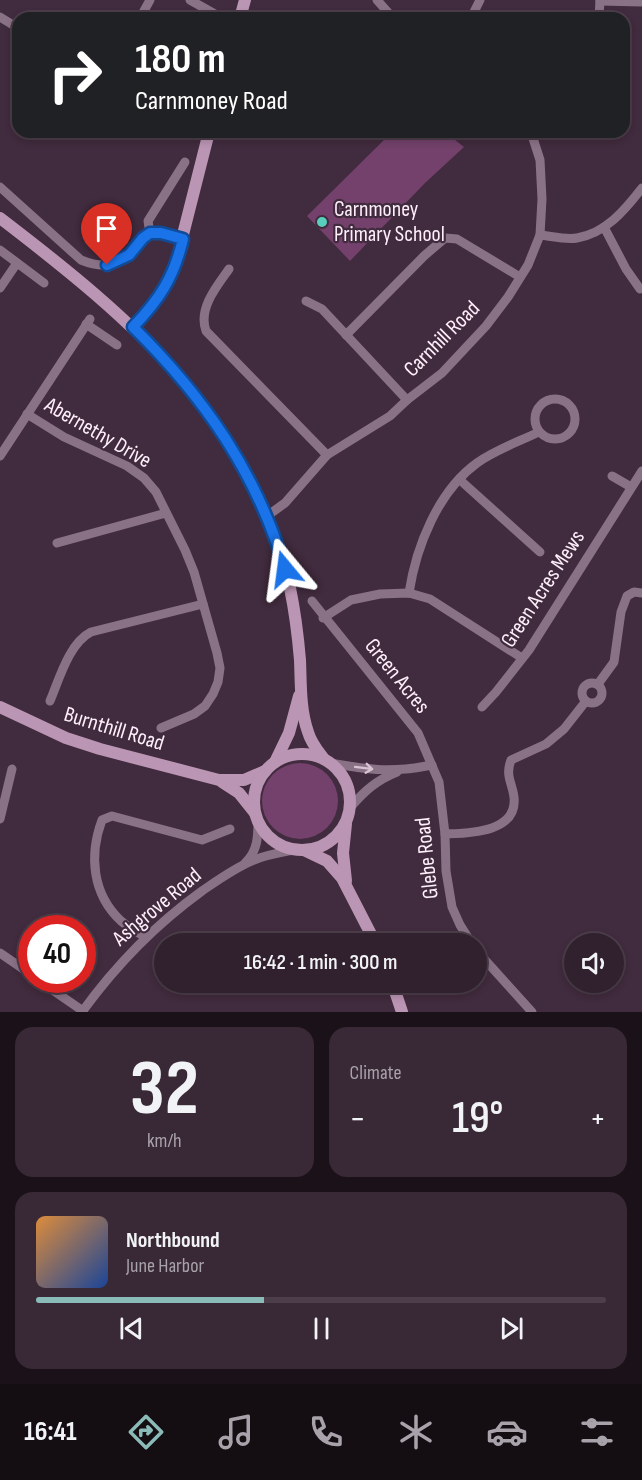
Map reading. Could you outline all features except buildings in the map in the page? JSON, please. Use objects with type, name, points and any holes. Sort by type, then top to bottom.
[{"type":"street","points":[[190,0],[211,12]]},
{"type":"street","points":[[376,0],[387,12]]},
{"type":"street","points":[[600,0],[642,2]]},
{"type":"street","points":[[133,327],[157,300],[174,270],[208,138]]},
{"type":"street","name":"Carnhill Road","points":[[267,516],[285,503],[327,455],[390,416],[406,400],[442,373],[508,297],[534,252],[540,236],[542,199],[540,160],[533,138]]},
{"type":"street","points":[[150,233],[148,221],[185,162]]},
{"type":"street","points":[[0,187],[81,260],[95,265],[107,265],[119,261],[129,255],[150,233],[161,233],[183,239]]},
{"type":"street","points":[[540,236],[575,238],[594,234],[619,214],[642,188]]},
{"type":"street","points":[[0,218],[76,277],[133,327],[194,392],[219,427],[250,481],[275,537],[290,590],[299,647],[308,733],[314,747],[337,770],[348,787],[349,811],[343,853],[348,887]]},
{"type":"street","points":[[604,227],[626,269],[640,289]]},
{"type":"street","points":[[346,335],[424,256],[445,238],[457,239],[520,277]]},
{"type":"street","points":[[0,250],[44,284]]},
{"type":"street","points":[[0,288],[17,263]]},
{"type":"street","points":[[229,269],[211,295],[202,321],[206,331],[327,455]]},
{"type":"street","points":[[306,301],[322,309],[406,400]]},
{"type":"street","points":[[0,456],[88,321],[117,345]]},
{"type":"street","points":[[557,399],[570,405],[574,410],[576,423],[569,435],[557,440],[544,437],[539,432],[536,426],[536,413],[544,402],[557,399]]},
{"type":"street","name":"Abernethy Drive","points":[[27,414],[64,436],[127,466],[144,478],[156,492],[194,572],[217,653],[220,668],[218,682],[205,706],[194,714],[160,728]]},
{"type":"street","points":[[409,593],[412,572],[429,524],[448,492],[476,464],[539,432]]},
{"type":"street","name":"Green Acres Mews","points":[[482,707],[522,658],[642,471]]},
{"type":"street","points":[[612,476],[632,487]]},
{"type":"street","points":[[460,480],[540,552]]},
{"type":"street","points":[[57,543],[166,513]]},
{"type":"street","points":[[598,684],[614,662],[621,612],[627,596],[634,592],[642,593]]},
{"type":"street","points":[[323,618],[351,600],[380,594],[409,593],[430,599],[522,658]]},
{"type":"street","name":"Green Acres","points":[[312,601],[323,618],[418,733],[432,765]]},
{"type":"street","points":[[50,701],[75,646],[82,637],[91,632],[203,604]]},
{"type":"street","points":[[591,682],[598,684],[603,692],[601,699],[596,703],[586,701],[582,695],[583,688],[591,682]]},
{"type":"street","points":[[301,683],[289,733],[259,780],[255,792],[254,804],[257,818],[263,830],[279,843],[327,861],[348,887],[371,933]]},
{"type":"street","points":[[444,834],[479,833],[496,827],[510,816],[514,799],[507,770],[511,760],[546,744],[564,729],[586,701]]},
{"type":"street","name":"Burnthill Road","points":[[0,707],[66,738],[219,780],[244,780],[270,766]]},
{"type":"street","points":[[270,766],[286,756],[299,754],[312,755],[327,761],[368,770],[399,771],[432,765]]},
{"type":"street","name":"Glebe Road","points":[[432,765],[439,782],[446,871],[452,907],[466,933]]},
{"type":"street","points":[[0,819],[12,769]]},
{"type":"street","points":[[300,849],[314,848],[331,839],[344,825],[349,811],[370,786],[399,771]]},
{"type":"street","name":"Burnthill Road","points":[[219,780],[239,794],[257,818]]},
{"type":"street","points":[[145,937],[122,922],[106,904],[98,884],[93,866],[96,836],[102,820],[112,816],[202,840],[230,828]]},
{"type":"street","name":"Ashgrove Road","points":[[241,866],[253,853],[257,843],[257,818]]},
{"type":"street","name":"Ashgrove Road","points":[[82,1011],[123,960],[145,937],[185,904],[241,866],[266,856],[300,849]]},
{"type":"street","points":[[0,952],[18,965]]},
{"type":"street","points":[[487,962],[532,1012]]},
{"type":"street","points":[[56,993],[82,1011]]},
{"type":"street","points":[[396,993],[402,1012]]},
{"type":"shaded area","points":[[453,138],[464,147],[425,183],[350,261],[307,216],[385,139]]},
{"type":"shaded area","points":[[300,763],[314,766],[327,774],[335,787],[338,801],[335,815],[327,828],[314,836],[300,839],[286,836],[273,828],[265,815],[262,801],[265,787],[273,774],[286,766]]},
{"type":"place","name":"Carnmoney Primary School","points":[[322,222]]},
{"type":"route","points":[[107,265],[129,255],[150,233],[161,233],[183,239],[167,285],[133,327],[194,392],[219,427],[256,493],[275,537],[285,569]]}]
